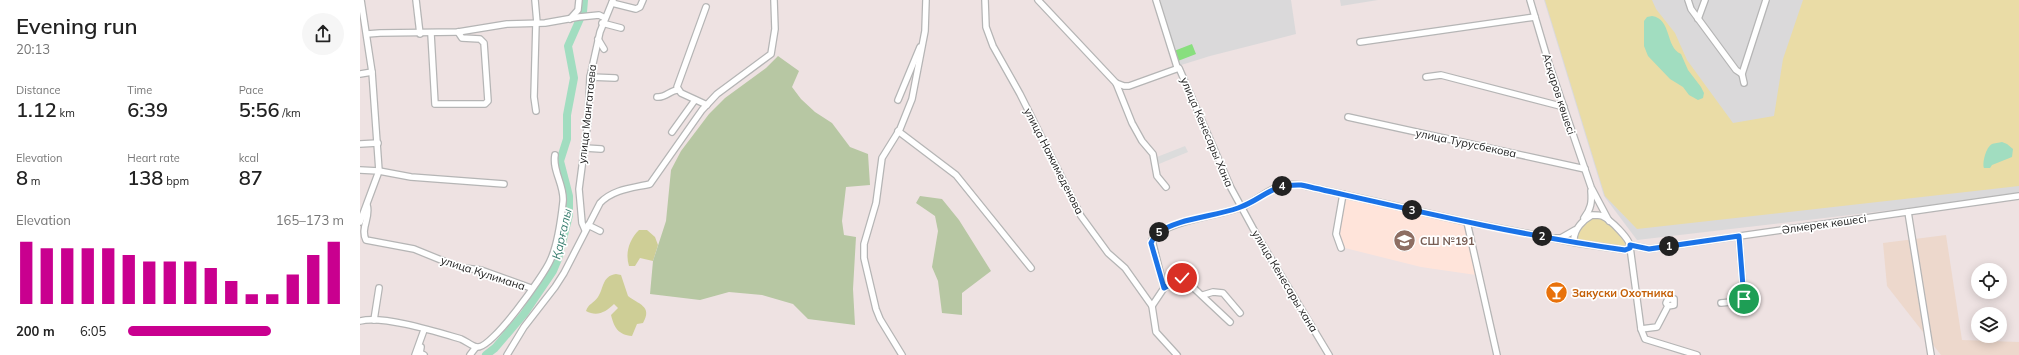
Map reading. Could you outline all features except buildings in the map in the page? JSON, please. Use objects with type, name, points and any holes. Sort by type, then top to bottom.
[{"type":"street","points":[[360,222],[379,171],[372,72],[367,34],[362,16],[361,0]]},
{"type":"street","points":[[416,0],[420,34]]},
{"type":"street","points":[[535,0],[536,23],[534,97],[536,111]]},
{"type":"street","points":[[570,19],[578,10],[579,0]]},
{"type":"street","points":[[612,2],[636,9],[640,7],[643,0]]},
{"type":"street","points":[[507,355],[524,326],[555,287],[600,203],[607,196],[650,184],[707,105],[717,94],[770,54],[775,29],[774,0]]},
{"type":"street","points":[[902,355],[880,319],[870,286],[864,258],[864,244],[876,202],[882,158],[898,131],[912,99],[924,38],[926,0]]},
{"type":"street","name":"улица Нажимеденова","points":[[985,0],[986,27],[993,46],[1020,94],[1081,216],[1108,253],[1125,268],[1152,306]]},
{"type":"street","points":[[1038,0],[1116,83],[1132,123],[1142,141],[1153,154],[1157,176],[1166,187]]},
{"type":"street","points":[[1156,0],[1177,67]]},
{"type":"street","name":"Асқаров көшесі","points":[[1530,0],[1591,187]]},
{"type":"street","points":[[1688,0],[1691,9],[1698,19],[1736,70],[1742,74]]},
{"type":"street","points":[[1698,19],[1705,0]]},
{"type":"street","points":[[1744,83],[1742,74],[1766,0]]},
{"type":"street","name":"улица Мангатаева","points":[[586,228],[582,223],[578,189],[584,148],[590,77],[598,39],[612,2]]},
{"type":"street","points":[[678,90],[677,87],[706,8]]},
{"type":"street","points":[[367,34],[431,34],[458,32],[507,24],[536,23],[599,15],[604,20],[621,28]]},
{"type":"street","points":[[1360,42],[1535,17]]},
{"type":"street","points":[[431,34],[435,104],[485,104],[488,101],[484,43],[480,39],[462,38],[458,32]]},
{"type":"street","points":[[898,100],[924,38]]},
{"type":"street","points":[[598,39],[604,49]]},
{"type":"street","name":"улица Кенесары Хана","points":[[1116,83],[1129,86],[1177,67],[1182,72],[1231,188],[1242,207]]},
{"type":"street","points":[[360,74],[372,72]]},
{"type":"street","points":[[1426,77],[1441,75],[1564,108]]},
{"type":"street","points":[[590,77],[615,78]]},
{"type":"street","points":[[657,97],[664,97],[674,90],[678,90]]},
{"type":"street","points":[[678,90],[681,93],[707,105]]},
{"type":"street","points":[[672,132],[695,100]]},
{"type":"street","name":"улица Турусбекова","points":[[1348,117],[1585,169]]},
{"type":"street","points":[[898,131],[956,175],[1032,268]]},
{"type":"street","points":[[360,144],[378,143]]},
{"type":"street","points":[[584,148],[601,149]]},
{"type":"street","points":[[532,288],[551,261],[563,200],[554,164],[555,155]]},
{"type":"street","points":[[360,170],[379,171],[411,177],[504,184]]},
{"type":"street","points":[[1164,288],[1151,243],[1156,234],[1185,222],[1242,207],[1276,187],[1287,184],[1301,185],[1467,222],[1554,238],[1572,233],[1585,219],[1592,215],[1602,216],[1610,221]]},
{"type":"street","points":[[1591,187],[1610,221],[1630,246],[1641,329],[1646,340],[1668,345],[1697,355]]},
{"type":"street","points":[[1577,243],[1574,240],[1574,234],[1590,211],[1592,201],[1591,187]]},
{"type":"street","points":[[1341,248],[1336,234],[1343,194]]},
{"type":"street","name":"Әлмерек көшесі","points":[[1554,238],[1625,250],[1630,246],[1649,249],[2019,196]]},
{"type":"street","name":"улица Кулимана","points":[[367,205],[369,211],[364,232],[366,240],[414,249],[464,268],[481,270],[532,288],[496,336],[482,346],[476,347]]},
{"type":"street","name":"улица Кенесары хана","points":[[1242,207],[1255,232],[1329,355]]},
{"type":"street","points":[[1908,212],[1931,355]]},
{"type":"street","points":[[1467,222],[1497,355]]},
{"type":"street","points":[[586,228],[600,231]]},
{"type":"street","points":[[1720,303],[1741,301],[1744,299],[1739,236]]},
{"type":"street","points":[[1176,355],[1156,332],[1152,306],[1164,288],[1183,278],[1203,295],[1230,322]]},
{"type":"street","points":[[374,320],[379,288]]},
{"type":"street","points":[[1203,295],[1213,292],[1223,293],[1240,313]]},
{"type":"street","points":[[1641,329],[1657,327],[1668,306]]},
{"type":"street","points":[[360,321],[374,320],[462,339],[476,347],[470,355]]},
{"type":"street","points":[[415,355],[424,330]]},
{"type":"street","points":[[422,337],[420,353],[424,355]]},
{"type":"shaded area","points":[[1160,0],[1291,0],[1296,34],[1210,56],[1178,66]]},
{"type":"shaded area","points":[[1340,0],[1378,0],[1341,6]]},
{"type":"shaded area","points":[[1544,0],[2019,0],[2019,195],[1637,240],[1604,196]]},
{"type":"shaded area","points":[[1545,0],[1652,0],[1656,9],[1675,33],[1687,60],[1733,123],[1774,116],[1783,59],[1803,0],[2019,0],[2019,186],[1637,229],[1605,196]]},
{"type":"shaded area","points":[[1652,16],[1663,22],[1673,46],[1681,54],[1688,70],[1701,87],[1704,93],[1703,98],[1698,100],[1689,95],[1683,87],[1670,79],[1648,56],[1644,46],[1644,21],[1647,17]]},
{"type":"shaded area","points":[[778,56],[799,71],[792,87],[801,99],[815,112],[832,123],[850,147],[868,154],[870,185],[846,187],[842,221],[844,235],[856,237],[853,289],[855,325],[808,319],[793,304],[762,295],[729,292],[700,300],[650,294],[653,261],[666,221],[671,170],[681,151],[709,114],[725,98],[766,68]]},
{"type":"shaded area","points":[[2002,142],[2013,149],[2012,157],[1992,165],[1990,168],[1984,168],[1984,159],[1988,148],[1992,144]]},
{"type":"shaded area","points":[[1185,146],[1188,152],[1159,164],[1157,157]]},
{"type":"shaded area","points":[[920,196],[942,199],[959,220],[991,271],[962,293],[962,315],[942,313],[938,281],[932,267],[938,231],[935,216],[916,203]]},
{"type":"shaded area","name":"СШ №191","points":[[1344,199],[1464,224],[1476,275],[1421,267],[1345,248],[1340,235]]},
{"type":"shaded area","points":[[1594,217],[1604,220],[1616,230],[1626,241],[1625,248],[1579,241],[1577,234],[1586,221]]},
{"type":"shaded area","points":[[639,230],[647,230],[655,237],[658,245],[653,261],[640,258],[635,266],[629,266],[627,256],[630,242]]},
{"type":"shaded area","points":[[1946,235],[1962,340],[1971,340],[1971,343],[2019,342],[2019,355],[1941,355],[1887,286],[1883,243]]},
{"type":"shaded area","points":[[616,274],[621,275],[628,296],[645,309],[646,317],[643,323],[637,324],[632,336],[623,334],[615,327],[611,315],[618,308],[614,304],[598,314],[586,311],[600,294],[608,277]]},
{"type":"green space","points":[[1192,44],[1196,54],[1178,61],[1174,51]]},
{"type":"waterway","name":"Қарғалы","points":[[486,355],[495,348],[524,314],[553,271],[558,259],[569,215],[569,196],[560,161],[567,139],[567,115],[574,78],[568,46],[583,12],[584,0]]},
{"type":"place","name":"СШ №191","points":[[1405,241]]},
{"type":"place","name":"Закуски Охотника","points":[[1557,293]]},
{"type":"route","points":[[1182,278],[1164,288],[1151,243],[1156,234],[1160,231],[1185,222],[1238,209],[1276,187],[1287,184],[1301,185],[1467,222],[1577,243],[1625,250],[1630,248],[1630,245],[1649,249],[1739,236],[1744,299]]}]
